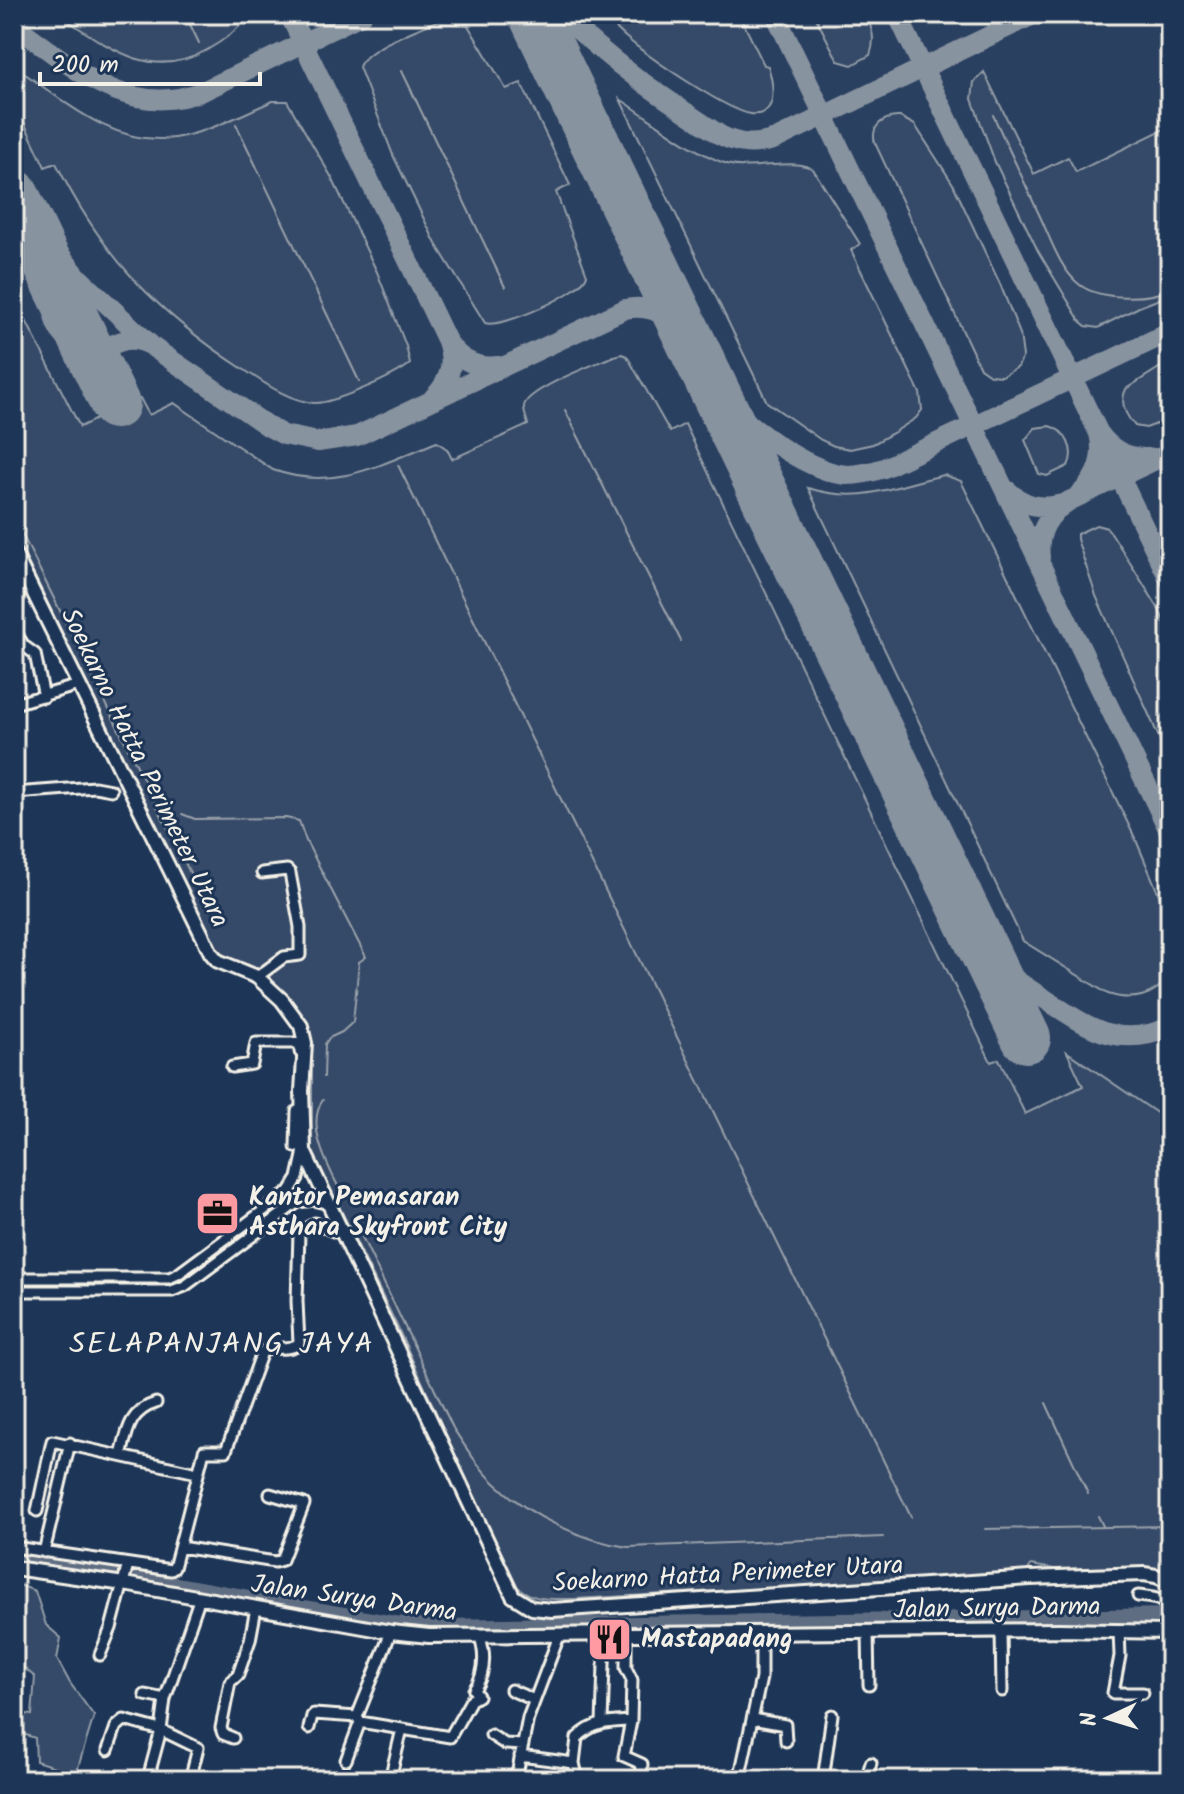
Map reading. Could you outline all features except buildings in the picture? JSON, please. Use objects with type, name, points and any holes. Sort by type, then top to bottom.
[{"type":"main road","name":"Soekarno Hatta Perimeter Utara","points":[[14,553],[20,586],[79,685],[211,953],[218,961],[257,977],[282,1000],[301,1026],[304,1149],[506,1584],[521,1603],[532,1608],[552,1610],[1042,1577],[1144,1574],[1170,1582]]},
{"type":"main road","name":"Jalan Surya Darma","points":[[14,1568],[126,1574],[200,1597],[256,1608],[391,1632],[480,1637],[1170,1632]]},
{"type":"street","points":[[20,586],[16,633],[24,646],[35,654],[44,697]]},
{"type":"street","points":[[14,704],[79,685]]},
{"type":"street","points":[[14,793],[95,787],[111,790]]},
{"type":"street","points":[[257,977],[284,957],[300,955],[300,927],[290,873],[287,870],[262,873]]},
{"type":"street","points":[[232,1067],[252,1064],[256,1043],[303,1043]]},
{"type":"street","points":[[14,1278],[169,1278],[178,1274],[290,1191],[298,1178],[304,1149]]},
{"type":"street","points":[[14,1291],[172,1291],[185,1286],[298,1202],[313,1200],[329,1204]]},
{"type":"street","points":[[14,1547],[126,1574],[174,1568],[204,1451],[226,1451],[262,1352],[294,1347],[299,1343],[299,1233],[315,1223],[336,1232],[341,1230]]},
{"type":"street","points":[[245,1225],[252,1236]]},
{"type":"street","points":[[64,1278],[64,1291]]},
{"type":"street","points":[[75,1278],[76,1291]]},
{"type":"street","points":[[121,1456],[133,1417],[156,1403]]},
{"type":"street","points":[[37,1511],[52,1441],[197,1473]]},
{"type":"street","points":[[44,1552],[70,1443]]},
{"type":"street","points":[[180,1547],[275,1562],[282,1560],[304,1504],[270,1494]]},
{"type":"street","points":[[100,1655],[126,1574]]},
{"type":"street","points":[[1138,1596],[1160,1599],[1166,1602],[1170,1610]]},
{"type":"street","points":[[150,1771],[161,1730],[165,1699],[200,1597]]},
{"type":"street","points":[[233,1738],[223,1734],[221,1728],[230,1682],[238,1675],[250,1640],[256,1608]]},
{"type":"street","points":[[1119,1630],[1120,1656],[1113,1693],[1143,1693]]},
{"type":"street","points":[[1001,1631],[1002,1691]]},
{"type":"street","points":[[346,1760],[391,1632]]},
{"type":"street","points":[[868,1632],[869,1685]]},
{"type":"street","points":[[739,1780],[761,1678],[761,1633]]},
{"type":"street","points":[[626,1635],[626,1668],[632,1680],[631,1721],[624,1756],[642,1763],[641,1780]]},
{"type":"street","points":[[516,1780],[534,1700],[559,1636]]},
{"type":"street","points":[[602,1723],[605,1636]]},
{"type":"street","points":[[309,1728],[313,1715],[359,1719],[450,1737],[471,1700],[478,1696],[474,1691],[482,1675],[484,1655],[480,1637]]},
{"type":"street","points":[[511,1690],[534,1700]]},
{"type":"street","points":[[145,1695],[165,1699]]},
{"type":"street","points":[[823,1780],[832,1715]]},
{"type":"street","points":[[752,1719],[785,1725],[786,1741]]},
{"type":"street","points":[[108,1750],[116,1727],[124,1720],[161,1730],[200,1751],[190,1780]]},
{"type":"street","points":[[578,1780],[574,1763],[577,1738],[586,1729],[602,1723],[631,1721]]},
{"type":"street","points":[[391,1775],[402,1729]]},
{"type":"street","points":[[491,1735],[505,1744],[523,1745]]},
{"type":"street","points":[[520,1756],[574,1763]]},
{"type":"street","points":[[866,1780],[871,1763]]},
{"type":"street","points":[[367,1780],[391,1775],[418,1780]]},
{"type":"shaded area","points":[[14,14],[1170,14],[1170,1570],[1054,1569],[1032,1565],[1027,1575],[575,1602],[530,1600],[517,1591],[339,1209],[347,1208],[346,1200],[335,1199],[311,1150],[311,1045],[228,834],[170,858],[14,537]]},
{"type":"shaded area","points":[[58,14],[245,14],[246,19],[207,50],[166,63],[147,61],[111,48]]},
{"type":"shaded area","points":[[602,14],[739,14],[764,65],[768,66],[772,97],[767,110],[751,114],[725,104],[653,58]]},
{"type":"shaded area","points":[[814,14],[866,14],[873,44],[870,55],[852,65],[838,61]]},
{"type":"shaded area","points":[[452,15],[463,17],[506,89],[521,83],[570,185],[556,192],[587,275],[572,291],[541,308],[494,323],[485,323],[436,244],[393,155],[359,67],[364,59],[386,44]]},
{"type":"shaded area","points":[[14,66],[88,117],[129,135],[151,139],[187,136],[273,101],[287,101],[332,178],[377,272],[410,364],[364,388],[314,403],[295,399],[277,390],[212,348],[134,280],[92,226],[56,163],[45,167],[14,101]]},
{"type":"shaded area","points":[[984,72],[1034,174],[1068,157],[1076,172],[1170,126],[1170,295],[1098,328],[1086,326],[1080,321],[1038,251],[995,162],[972,99],[974,82]]},
{"type":"shaded area","points":[[620,99],[713,159],[737,166],[795,164],[813,169],[860,244],[851,250],[920,393],[922,410],[916,418],[873,444],[850,449],[821,440],[767,402]]},
{"type":"shaded area","points":[[900,117],[915,125],[953,184],[1020,334],[1023,356],[1018,367],[1002,376],[990,375],[980,368],[875,143],[876,127],[889,118]]},
{"type":"shaded area","points":[[14,297],[80,427],[140,398],[149,415],[174,403],[273,470],[295,476],[337,477],[377,466],[437,442],[447,449],[452,459],[528,425],[524,406],[537,392],[614,356],[627,356],[670,432],[685,424],[991,1062],[999,1059],[1025,1114],[1083,1086],[1067,1052],[1170,1122],[1170,1570],[1054,1569],[1031,1565],[1026,1574],[574,1599],[532,1596],[512,1581],[397,1326],[312,1150],[309,1029],[281,990],[249,965],[227,960],[214,944],[14,534]]},
{"type":"shaded area","points":[[1170,361],[1170,419],[1146,428],[1135,426],[1124,409],[1126,389]]},
{"type":"shaded area","points":[[1049,426],[1065,436],[1071,454],[1068,466],[1047,476],[1039,474],[1025,440],[1035,428]]},
{"type":"shaded area","points":[[944,475],[961,481],[1136,840],[1170,921],[1170,975],[1150,993],[1126,998],[1108,994],[1023,941],[808,488],[827,493],[861,494]]},
{"type":"shaded area","points":[[1096,525],[1107,528],[1112,534],[1157,606],[1170,633],[1170,762],[1096,596],[1077,539],[1077,534]]},
{"type":"shaded area","points":[[14,1583],[35,1591],[46,1625],[61,1638],[57,1659],[94,1716],[76,1774],[36,1761],[35,1738],[14,1731],[14,1712],[32,1715],[35,1677],[14,1660]]},
{"type":"waterway","points":[[185,14],[199,43]]},
{"type":"waterway","points":[[402,71],[505,287]]},
{"type":"waterway","points":[[993,115],[1055,250],[1066,270],[1080,285],[1100,294],[1125,297],[1150,295],[1170,289]]},
{"type":"waterway","points":[[236,124],[359,381]]},
{"type":"waterway","points":[[1170,377],[1165,379],[1170,393]]},
{"type":"waterway","points":[[565,410],[681,641]]},
{"type":"waterway","points":[[398,465],[911,1517]]},
{"type":"waterway","points":[[14,518],[209,911]]},
{"type":"waterway","points":[[182,814],[195,819],[286,818],[299,821],[306,841],[366,957],[359,962],[353,1022],[325,1044],[324,1077]]},
{"type":"waterway","points":[[323,1100],[316,1123],[318,1135],[326,1162],[343,1196]]},
{"type":"waterway","points":[[354,1220],[453,1428],[489,1477],[540,1516],[575,1533],[628,1547],[883,1537]]},
{"type":"waterway","points":[[1046,1403],[1088,1494]]},
{"type":"waterway","points":[[1098,1516],[1103,1526]]},
{"type":"waterway","points":[[985,1529],[1170,1526]]},
{"type":"waterway","points":[[14,1555],[394,1623],[441,1626],[1170,1615]]},
{"type":"taxiway","points":[[289,14],[447,341]]},
{"type":"taxiway","points":[[14,25],[102,85],[150,99],[175,98],[203,91],[363,14]]},
{"type":"taxiway","points":[[562,14],[638,79],[720,135],[741,143],[776,139],[1035,14]]},
{"type":"taxiway","points":[[775,14],[1170,833]]},
{"type":"taxiway","points":[[897,14],[1170,581]]},
{"type":"taxiway","points":[[14,188],[39,228],[78,277],[154,348],[284,435],[318,442],[357,436],[625,309],[648,309],[666,317],[694,350]]},
{"type":"taxiway","points":[[36,241],[53,277],[56,323],[70,342],[93,349],[125,340],[148,344]]},
{"type":"taxiway","points":[[701,363],[729,405],[771,441],[818,467],[852,475],[884,468],[1170,332]]},
{"type":"taxiway","points":[[433,398],[443,385],[451,364],[447,341],[469,362],[499,366]]},
{"type":"taxiway","points":[[1080,494],[1098,466],[1101,450],[1099,433],[1123,453],[1155,458]]},
{"type":"taxiway","points":[[1040,558],[1042,532],[1062,506],[1170,453]]},
{"type":"taxiway","points":[[1007,490],[1034,506],[1066,503]]},
{"type":"taxiway","points":[[965,914],[983,947],[996,963],[1023,985],[1075,1018],[1119,1036],[1151,1034],[1170,1027]]},
{"type":"runway","points":[[533,14],[1026,1038]]},
{"type":"runway","points":[[14,194],[115,404]]},
{"type":"place","name":"Kantor Pemasaran Asthara Skyfront City","points":[[218,1213]]},
{"type":"place","name":"Mastapadang","points":[[610,1640]]},
{"type":"district","name":"SELAPANJANG JAYA","points":[[222,1345]]}]
